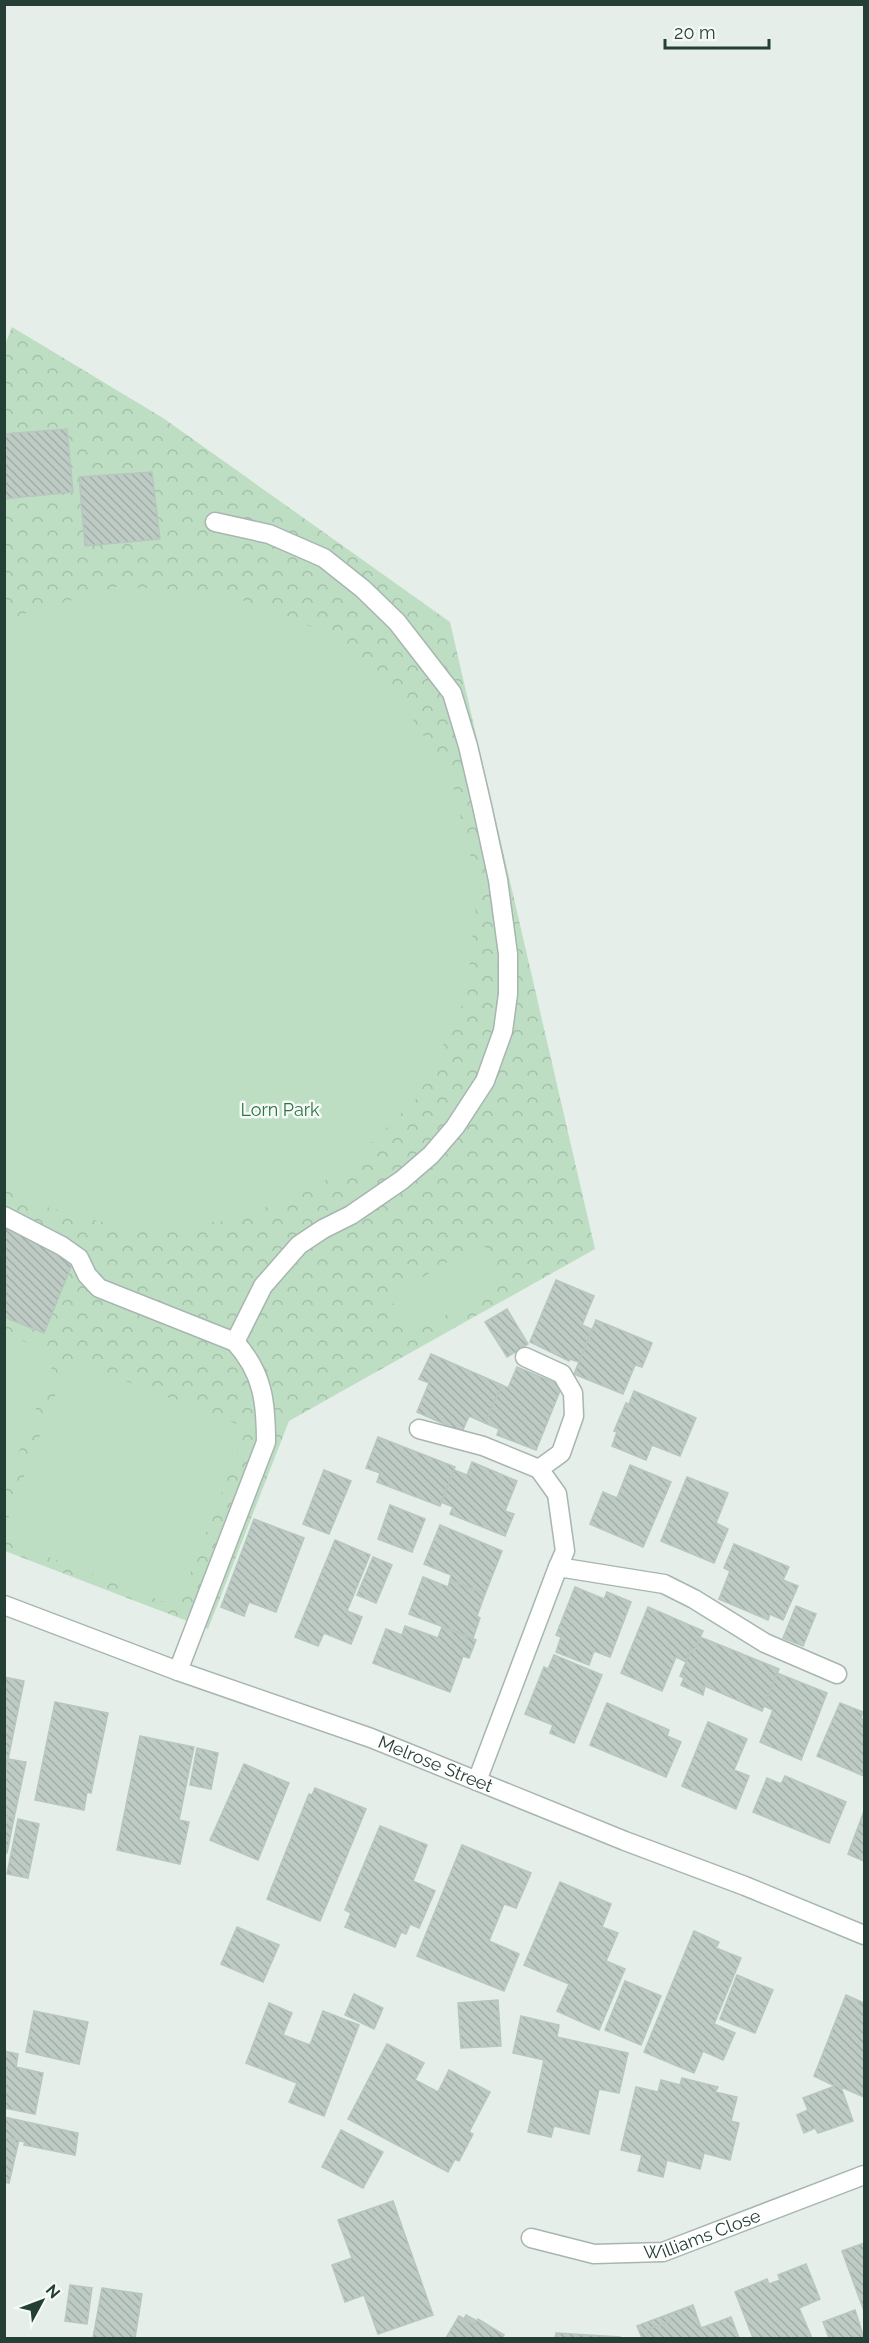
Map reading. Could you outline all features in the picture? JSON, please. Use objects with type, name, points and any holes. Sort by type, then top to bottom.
[{"type":"street","points":[[215,522],[269,534],[324,558],[363,589],[397,622],[452,693],[468,746],[498,880],[508,954],[508,994],[503,1030],[485,1081],[455,1127],[431,1155],[402,1180],[351,1215],[323,1229],[299,1245],[263,1286],[235,1342]]},
{"type":"street","points":[[4,1216],[62,1246],[79,1258],[87,1275],[99,1288],[235,1342],[257,1374],[266,1406],[266,1442],[178,1671]]},
{"type":"street","points":[[525,1357],[562,1374],[573,1393],[574,1416],[561,1453],[539,1469]]},
{"type":"street","points":[[419,1429],[483,1446],[539,1469],[557,1494],[565,1551],[477,1781]]},
{"type":"street","points":[[558,1567],[664,1584],[694,1599],[765,1643],[837,1674]]},
{"type":"street","name":"Melrose Street","points":[[4,1605],[178,1671],[370,1738],[864,1935]]},
{"type":"street","name":"Williams Close","points":[[531,2238],[594,2254],[663,2253],[864,2175]]},
{"type":"green space","name":"Lorn Park","points":[[12,327],[163,418],[450,622],[595,1249],[289,1421],[208,1629],[5,1551],[4,347]]},
{"type":"green space","points":[[116,587],[218,591],[315,628],[395,692],[451,778],[478,886],[466,997],[418,1097],[339,1174],[238,1220],[128,1229],[21,1200],[5,1189],[5,624],[17,616]]},
{"type":"green space","points":[[482,1242],[505,1280],[412,1335],[389,1297]]},
{"type":"green space","points":[[5,1334],[57,1354],[5,1488]]},
{"type":"green space","points":[[69,1359],[247,1428],[177,1607],[5,1540],[5,1527]]},
{"type":"building","points":[[67,429],[73,492],[4,499],[4,434]]},
{"type":"building","points":[[152,472],[160,539],[85,546],[79,477]]},
{"type":"building","points":[[4,1221],[73,1262],[44,1333],[4,1317]]},
{"type":"building","points":[[556,1280],[594,1296],[582,1325],[593,1330],[579,1362],[570,1359],[569,1361],[530,1342]]},
{"type":"building","points":[[507,1309],[528,1344],[507,1357],[485,1322]]},
{"type":"building","points":[[596,1320],[652,1343],[642,1367],[635,1365],[623,1394],[574,1374]]},
{"type":"building","points":[[431,1354],[502,1385],[485,1423],[469,1416],[462,1432],[417,1412],[429,1383],[419,1379]]},
{"type":"building","points":[[517,1367],[562,1386],[536,1450],[497,1435],[499,1429],[485,1423],[502,1385],[508,1388]]},
{"type":"building","points":[[634,1391],[696,1418],[680,1456],[652,1445],[646,1460],[612,1446],[617,1432],[614,1431]]},
{"type":"building","points":[[378,1437],[455,1467],[440,1506],[377,1482],[380,1473],[366,1468]]},
{"type":"building","points":[[472,1462],[517,1481],[505,1511],[514,1514],[505,1536],[450,1514],[453,1507],[441,1502],[454,1470],[467,1475]]},
{"type":"building","points":[[630,1465],[671,1482],[643,1547],[590,1524],[603,1492],[617,1498]]},
{"type":"building","points":[[324,1470],[351,1481],[329,1534],[303,1524]]},
{"type":"building","points":[[687,1477],[728,1493],[716,1523],[728,1529],[714,1563],[661,1541]]},
{"type":"building","points":[[390,1505],[425,1519],[412,1552],[378,1539]]},
{"type":"building","points":[[254,1519],[304,1538],[276,1612],[249,1602],[244,1616],[221,1607]]},
{"type":"building","points":[[440,1525],[502,1551],[485,1594],[450,1580],[451,1575],[424,1564]]},
{"type":"building","points":[[335,1540],[370,1555],[347,1611],[362,1617],[351,1644],[324,1633],[318,1646],[295,1637]]},
{"type":"building","points":[[734,1544],[789,1567],[783,1580],[798,1586],[783,1620],[770,1614],[768,1620],[719,1599],[730,1571],[724,1568]]},
{"type":"building","points":[[373,1557],[392,1565],[376,1603],[357,1595]]},
{"type":"building","points":[[423,1577],[448,1587],[450,1580],[485,1594],[477,1616],[480,1618],[473,1638],[409,1614]]},
{"type":"building","points":[[575,1587],[604,1599],[607,1592],[631,1602],[610,1657],[594,1651],[589,1665],[556,1652],[561,1637],[556,1635]]},
{"type":"building","points":[[796,1606],[816,1614],[803,1646],[783,1638]]},
{"type":"building","points":[[648,1607],[703,1631],[695,1650],[691,1648],[686,1662],[676,1657],[662,1691],[621,1673]]},
{"type":"building","points":[[405,1626],[438,1638],[442,1627],[476,1640],[469,1658],[463,1656],[450,1692],[373,1663],[386,1629],[402,1635]]},
{"type":"building","points":[[700,1637],[779,1669],[762,1711],[705,1686],[703,1695],[681,1685],[684,1678],[680,1676],[691,1648],[695,1650]]},
{"type":"building","points":[[554,1655],[602,1675],[574,1743],[550,1733],[553,1725],[525,1714],[544,1667],[548,1669]]},
{"type":"building","points":[[777,1673],[827,1693],[801,1760],[760,1742],[773,1710],[764,1706]]},
{"type":"building","points":[[4,1677],[24,1681],[4,1779]]},
{"type":"building","points":[[55,1702],[108,1713],[91,1793],[87,1792],[84,1810],[35,1800]]},
{"type":"building","points":[[607,1703],[669,1730],[667,1736],[681,1742],[666,1777],[590,1745]]},
{"type":"building","points":[[840,1703],[863,1712],[861,1718],[864,1720],[864,1776],[817,1756]]},
{"type":"building","points":[[708,1722],[747,1739],[734,1770],[749,1776],[736,1809],[682,1786]]},
{"type":"building","points":[[140,1736],[194,1747],[179,1820],[189,1822],[180,1864],[117,1850]]},
{"type":"building","points":[[197,1748],[218,1753],[211,1789],[190,1785]]},
{"type":"building","points":[[8,1759],[26,1762],[14,1818],[4,1816],[4,1779]]},
{"type":"building","points":[[244,1764],[289,1783],[258,1860],[210,1840]]},
{"type":"building","points":[[785,1776],[846,1802],[829,1843],[753,1812],[767,1778],[781,1784]]},
{"type":"building","points":[[315,1788],[366,1809],[320,1921],[267,1899],[309,1794],[312,1795]]},
{"type":"building","points":[[864,1811],[864,1861],[848,1854]]},
{"type":"building","points":[[4,1816],[14,1818],[7,1853],[4,1853]]},
{"type":"building","points":[[18,1819],[39,1824],[28,1878],[7,1874]]},
{"type":"building","points":[[380,1826],[427,1845],[413,1881],[435,1891],[419,1928],[410,1924],[406,1934],[401,1932],[395,1947],[345,1927],[351,1913],[345,1910]]},
{"type":"building","points":[[462,1845],[531,1873],[516,1908],[504,1904],[489,1941],[519,1954],[504,1991],[417,1956]]},
{"type":"building","points":[[560,1882],[611,1904],[602,1927],[618,1933],[606,1961],[625,1969],[599,2030],[557,2011],[569,1984],[524,1965]]},
{"type":"building","points":[[237,1927],[279,1945],[263,1982],[221,1964]]},
{"type":"building","points":[[694,1931],[719,1942],[716,1948],[741,1958],[714,2024],[735,2033],[723,2060],[703,2051],[694,2073],[644,2052]]},
{"type":"building","points":[[737,1975],[773,1990],[755,2033],[720,2019]]},
{"type":"building","points":[[625,1981],[661,1996],[641,2045],[605,2030]]},
{"type":"building","points":[[354,1994],[383,2008],[374,2029],[345,2015]]},
{"type":"building","points":[[846,1995],[864,2003],[864,2097],[841,2087],[853,2121],[818,2133],[815,2128],[804,2133],[797,2115],[808,2110],[803,2098],[835,2086],[814,2076]]},
{"type":"building","points":[[498,2000],[501,2046],[461,2048],[458,2003]]},
{"type":"building","points":[[269,2003],[292,2013],[283,2035],[310,2045],[323,2011],[359,2025],[324,2116],[289,2102],[297,2083],[246,2063]]},
{"type":"building","points":[[34,2011],[88,2022],[79,2064],[26,2052]]},
{"type":"building","points":[[521,2016],[559,2025],[557,2037],[628,2053],[619,2093],[599,2089],[589,2134],[554,2126],[551,2137],[528,2132],[544,2060],[513,2053]]},
{"type":"building","points":[[387,2044],[424,2063],[415,2080],[438,2092],[449,2070],[490,2092],[469,2132],[473,2134],[459,2161],[455,2159],[448,2172],[348,2119]]},
{"type":"building","points":[[4,2051],[18,2054],[16,2067],[43,2073],[35,2114],[4,2108]]},
{"type":"building","points":[[682,2078],[718,2087],[715,2092],[737,2097],[731,2121],[739,2123],[730,2160],[704,2153],[700,2169],[667,2160],[663,2177],[638,2171],[642,2155],[621,2150],[636,2087],[658,2092],[661,2080],[680,2085]]},
{"type":"building","points":[[4,2117],[78,2133],[75,2155],[24,2145],[25,2142],[4,2137]]},
{"type":"building","points":[[341,2130],[383,2152],[363,2188],[322,2167]]},
{"type":"building","points":[[4,2137],[19,2140],[9,2183],[4,2182]]},
{"type":"building","points":[[393,2201],[433,2315],[378,2334],[364,2295],[345,2302],[332,2265],[352,2258],[338,2220]]},
{"type":"building","points":[[864,2243],[864,2311],[842,2251]]},
{"type":"building","points":[[806,2264],[820,2299],[799,2308],[812,2338],[753,2338],[735,2292],[767,2279],[769,2284],[780,2280],[778,2275]]},
{"type":"building","points":[[70,2285],[92,2288],[87,2324],[65,2321]]},
{"type":"building","points":[[102,2288],[142,2294],[135,2338],[93,2338]]},
{"type":"building","points":[[693,2305],[701,2328],[731,2317],[739,2338],[649,2338],[646,2330],[671,2321],[669,2314]]},
{"type":"building","points":[[855,2310],[864,2338],[829,2338],[823,2322]]},
{"type":"building","points":[[669,2314],[671,2321],[646,2330],[649,2338],[642,2338],[637,2326]]},
{"type":"building","points":[[466,2315],[477,2321],[474,2325],[464,2319]]},
{"type":"building","points":[[459,2316],[474,2325],[478,2319],[504,2335],[502,2338],[446,2338]]},
{"type":"building","points":[[556,2333],[620,2337],[620,2338],[555,2338]]}]
